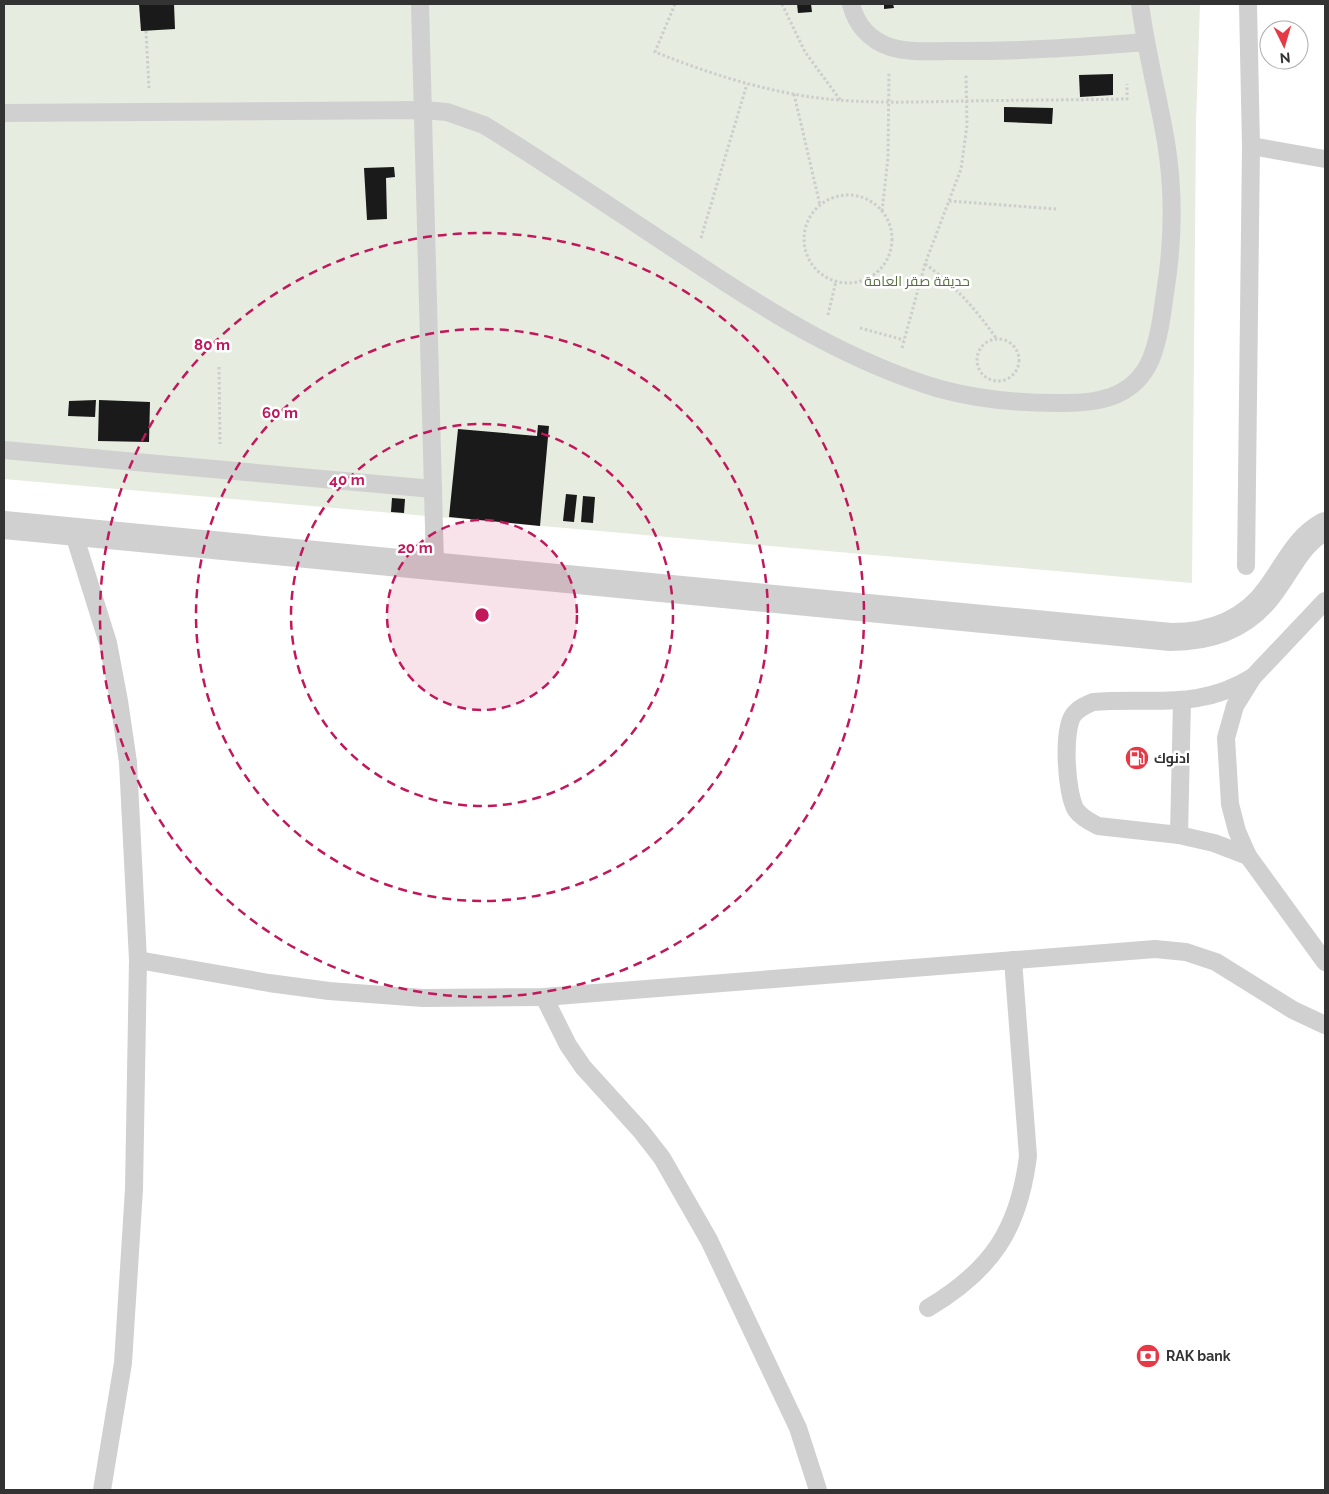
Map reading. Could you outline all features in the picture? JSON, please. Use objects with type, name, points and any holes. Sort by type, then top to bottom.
[{"type":"street","points":[[4,525],[1171,637],[1191,637],[1210,634],[1245,617],[1260,604],[1272,589],[1292,556],[1305,541],[1325,526]]},
{"type":"lane","points":[[420,4],[435,565]]},
{"type":"lane","points":[[851,4],[860,26],[873,38],[888,46],[907,50],[1012,52],[1145,42]]},
{"type":"lane","points":[[4,113],[424,110],[447,112],[484,125],[756,304],[821,340],[897,373],[940,388],[977,397],[1046,403],[1085,404],[1112,398],[1136,382],[1144,371],[1153,352],[1169,271],[1171,229],[1166,144],[1145,42],[1140,4]]},
{"type":"lane","points":[[1246,566],[1251,146],[1248,4]]},
{"type":"lane","points":[[1251,146],[1325,159]]},
{"type":"lane","points":[[4,450],[433,489]]},
{"type":"lane","points":[[73,531],[108,643],[126,744],[138,960],[134,1189],[124,1363],[102,1490]]},
{"type":"lane","points":[[1325,601],[1253,677],[1235,706],[1226,738],[1230,804],[1237,831],[1248,856],[1325,962]]},
{"type":"lane","points":[[1248,856],[1214,843],[1179,835],[1098,826],[1086,819],[1076,810],[1071,798],[1067,737],[1068,726],[1073,714],[1093,702],[1182,701],[1219,694],[1253,677]]},
{"type":"lane","points":[[1179,835],[1182,701]]},
{"type":"lane","points":[[138,960],[269,983],[329,991],[423,998],[544,997],[1155,949],[1186,952],[1216,962],[1293,1010],[1325,1025]]},
{"type":"lane","points":[[928,1308],[956,1291],[984,1264],[999,1245],[1014,1217],[1024,1187],[1028,1156],[1013,960]]},
{"type":"lane","points":[[544,997],[568,1045],[588,1074],[641,1131],[662,1158],[709,1240],[798,1428],[818,1490]]},
{"type":"path","points":[[675,4],[655,52],[698,69],[747,84],[794,94],[841,100],[889,103],[1127,99],[1126,43]]},
{"type":"path","points":[[782,4],[805,52],[841,100]]},
{"type":"path","points":[[146,31],[150,112]]},
{"type":"path","points":[[882,211],[888,158],[888,46]]},
{"type":"path","points":[[897,373],[913,302],[966,147],[966,52]]},
{"type":"path","points":[[693,262],[747,84]]},
{"type":"path","points":[[794,94],[820,205]]},
{"type":"path","points":[[846,195],[859,196],[872,202],[882,211],[889,223],[892,236],[891,250],[885,263],[876,273],[864,280],[850,283],[836,281],[824,276],[814,266],[807,255],[804,241],[805,227],[811,215],[820,205],[832,198],[846,195]]},
{"type":"path","points":[[949,201],[1056,209]]},
{"type":"path","points":[[925,264],[941,276],[971,305],[996,338],[1010,342],[1019,354],[1018,370],[1007,381],[991,381],[979,372],[975,358],[982,344],[996,338]]},
{"type":"path","points":[[821,340],[836,281]]},
{"type":"path","points":[[217,469],[220,439],[219,367]]},
{"type":"green space","name":"حديقة صقر العامة","points":[[4,4],[1200,4],[1196,122],[1192,583],[4,479]]},
{"type":"building","points":[[139,4],[174,4],[175,29],[141,31]]},
{"type":"building","points":[[797,4],[811,4],[812,12],[798,13]]},
{"type":"building","points":[[884,4],[893,4],[894,8],[884,9]]},
{"type":"building","points":[[1113,74],[1113,95],[1080,97],[1079,75]]},
{"type":"building","points":[[1004,107],[1053,108],[1052,124],[1004,122]]},
{"type":"building","points":[[394,167],[395,177],[386,178],[387,219],[367,220],[364,168]]},
{"type":"building","points":[[96,400],[95,417],[68,416],[69,401]]},
{"type":"building","points":[[99,400],[150,402],[149,442],[98,441]]},
{"type":"building","points":[[538,425],[549,426],[540,526],[449,517],[458,429],[537,436]]},
{"type":"building","points":[[566,494],[577,495],[574,522],[563,521]]},
{"type":"building","points":[[583,496],[595,497],[593,523],[581,522]]},
{"type":"building","points":[[392,498],[405,499],[404,513],[391,512]]},
{"type":"place","name":"ادنوك","points":[[1137,758]]},
{"type":"place","name":"RAK bank","points":[[1148,1356]]}]
